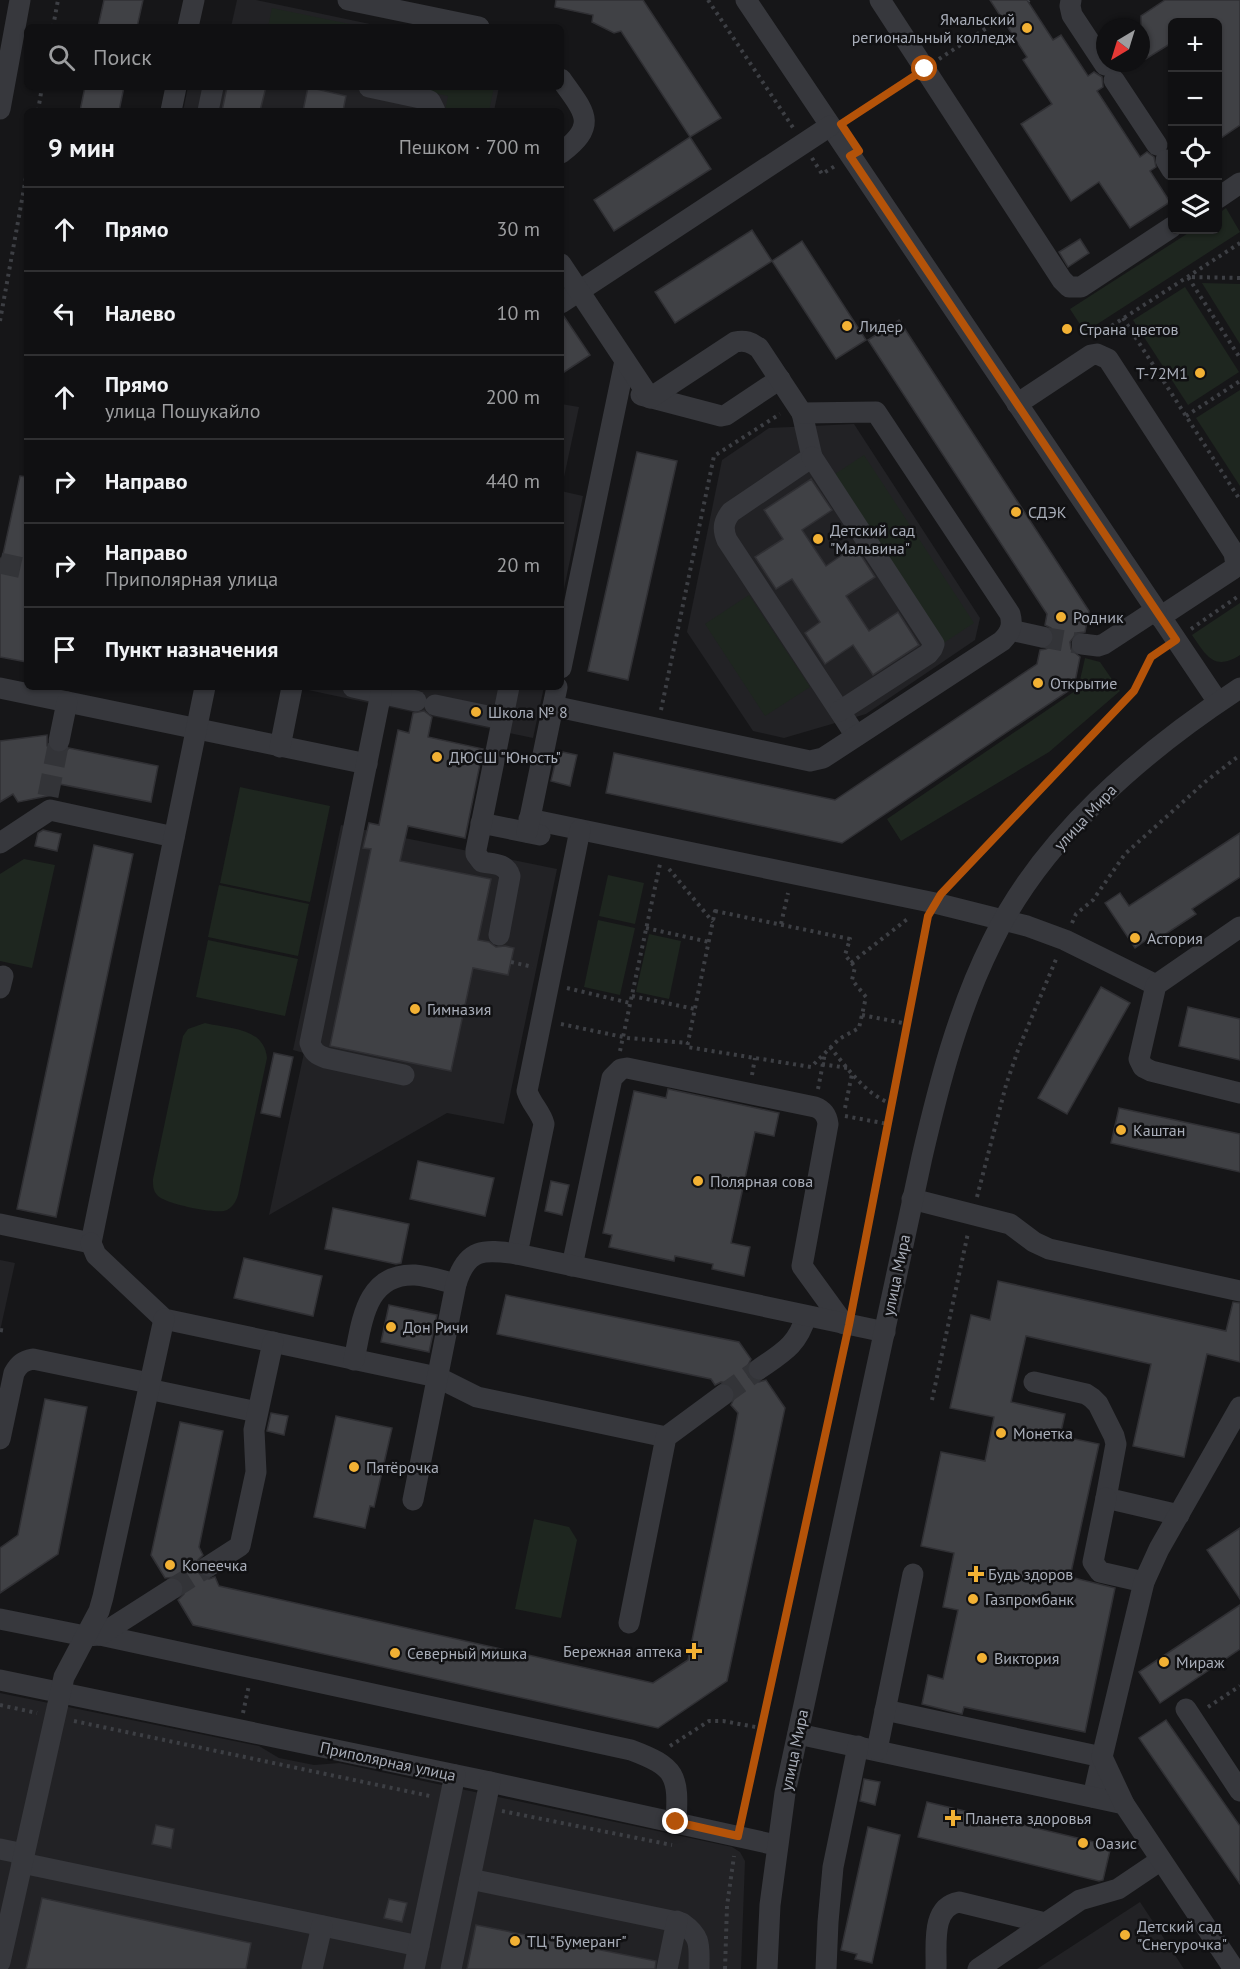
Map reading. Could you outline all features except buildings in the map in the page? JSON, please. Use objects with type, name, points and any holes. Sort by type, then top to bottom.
[{"type":"street","points":[[0,109],[20,0]]},
{"type":"street","points":[[189,24],[194,0]]},
{"type":"street","points":[[348,0],[464,24]]},
{"type":"street","points":[[746,0],[835,125],[850,156],[1218,702]]},
{"type":"street","points":[[880,0],[1056,271],[1069,287],[1081,286],[1168,230]]},
{"type":"street","points":[[1071,0],[1072,15],[1165,158]]},
{"type":"street","points":[[564,83],[585,112],[585,122],[580,135],[564,151]]},
{"type":"street","points":[[172,108],[175,90]]},
{"type":"street","points":[[209,108],[212,90]]},
{"type":"street","points":[[383,90],[425,99],[430,101],[434,108]]},
{"type":"street","points":[[564,301],[835,125]]},
{"type":"street","points":[[1222,195],[1240,183]]},
{"type":"street","points":[[564,269],[650,398]]},
{"type":"street","points":[[650,398],[735,342],[751,342],[759,348],[799,409],[812,457],[934,645],[928,654],[840,711]]},
{"type":"street","points":[[1017,404],[1091,355],[1097,354],[1108,358],[1236,558],[1233,569],[1158,614],[1104,644],[1098,646],[1082,644]]},
{"type":"street","points":[[564,641],[568,604],[625,361]]},
{"type":"street","points":[[619,390],[721,416],[780,380]]},
{"type":"street","points":[[528,826],[555,696],[657,728],[810,761],[823,758],[1002,640],[1010,630],[1012,622],[1010,614],[879,415],[871,411],[799,409]]},
{"type":"street","points":[[812,457],[731,512],[726,518],[724,532],[727,540],[856,736]]},
{"type":"street","points":[[1010,630],[1042,637]]},
{"type":"street","points":[[0,688],[367,764]]},
{"type":"street","name":"улица Мира","points":[[767,1969],[776,1845],[798,1734],[932,1112],[956,1032],[980,967],[1003,920],[1030,879],[1083,816],[1119,780],[1163,742],[1240,688]]},
{"type":"street","points":[[204,690],[91,1243],[96,1255],[164,1319],[437,1377],[477,1397],[666,1437]]},
{"type":"street","points":[[280,747],[291,690]]},
{"type":"street","points":[[367,690],[502,719]]},
{"type":"street","points":[[499,935],[510,876],[506,868],[482,862],[476,850],[508,690]]},
{"type":"street","points":[[381,693],[310,1043],[312,1050],[326,1058],[404,1075]]},
{"type":"street","points":[[58,741],[67,702]]},
{"type":"street","points":[[0,843],[49,803],[174,837]]},
{"type":"street","points":[[482,823],[528,826],[792,874],[932,910],[1003,920],[1065,940],[1156,985]]},
{"type":"street","points":[[517,1254],[544,1124],[542,1115],[530,1100],[527,1091],[578,836]]},
{"type":"street","points":[[1240,927],[1156,985],[1140,1052],[1143,1067],[1151,1071],[1240,1093]]},
{"type":"street","points":[[572,1266],[612,1078],[621,1069],[627,1068],[819,1110],[827,1118],[828,1124],[802,1266],[804,1272],[846,1324]]},
{"type":"street","points":[[912,1199],[1010,1224],[1034,1242],[1048,1249],[1240,1291]]},
{"type":"street","points":[[0,1224],[91,1243]]},
{"type":"street","points":[[413,1500],[456,1284],[460,1270],[468,1259],[479,1252],[491,1250],[517,1254],[885,1332]]},
{"type":"street","points":[[354,1360],[364,1310],[371,1296],[381,1286],[405,1275],[418,1275],[456,1284]]},
{"type":"street","points":[[759,1369],[790,1347],[802,1331],[806,1317]]},
{"type":"street","points":[[93,1636],[164,1319]]},
{"type":"street","points":[[209,1566],[240,1546],[256,1472],[254,1430],[273,1342]]},
{"type":"street","points":[[0,1439],[14,1373],[19,1364],[33,1359],[257,1412]]},
{"type":"street","points":[[1034,1382],[1086,1394],[1098,1404],[1116,1444],[1093,1562],[1100,1572],[1144,1582]]},
{"type":"street","points":[[630,1623],[666,1437],[723,1395]]},
{"type":"street","points":[[1094,1797],[1144,1582],[1159,1549],[1240,1407]]},
{"type":"street","points":[[1106,1498],[1179,1515]]},
{"type":"street","points":[[826,1969],[833,1867],[868,1748],[885,1710],[913,1574]]},
{"type":"street","points":[[0,1962],[68,1666],[93,1636],[172,1589]]},
{"type":"street","points":[[0,1618],[631,1750],[663,1764],[671,1773],[678,1794],[676,1822]]},
{"type":"street","name":"Приполярная улица","points":[[0,1680],[676,1822],[736,1847],[776,1845]]},
{"type":"street","points":[[885,1710],[1102,1757]]},
{"type":"street","points":[[1189,1713],[1240,1791]]},
{"type":"street","points":[[798,1734],[1124,1804]]},
{"type":"street","points":[[1102,1757],[1124,1804],[1234,1969]]},
{"type":"street","points":[[414,1969],[455,1775]]},
{"type":"street","points":[[451,1969],[490,1782]]},
{"type":"street","points":[[0,1849],[23,1858],[419,1946]]},
{"type":"street","points":[[978,1969],[1080,1900],[1118,1889],[1161,1860]]},
{"type":"street","points":[[470,1879],[677,1921],[691,1929],[696,1935],[699,1943],[699,1969]]},
{"type":"street","points":[[936,1969],[939,1922],[944,1908],[950,1904],[958,1902],[1045,1923]]},
{"type":"street","points":[[667,1969],[677,1921]]},
{"type":"street","points":[[312,1969],[322,1926]]},
{"type":"path","points":[[54,24],[58,0]]},
{"type":"path","points":[[708,0],[822,174],[850,156]]},
{"type":"path","points":[[835,125],[1002,18]]},
{"type":"path","points":[[38,108],[42,90]]},
{"type":"path","points":[[0,321],[24,189]]},
{"type":"path","points":[[1094,337],[1240,243]]},
{"type":"path","points":[[1188,277],[1240,278]]},
{"type":"path","points":[[1188,277],[1240,358]]},
{"type":"path","points":[[1123,318],[1240,500]]},
{"type":"path","points":[[1186,416],[1240,381]]},
{"type":"path","points":[[657,728],[714,456],[799,409]]},
{"type":"path","points":[[725,1969],[728,1906],[736,1847],[932,910],[957,877],[1134,691],[1151,657],[1240,595]]},
{"type":"path","points":[[932,1400],[972,1214],[1006,1085],[1018,1050],[1076,914],[1093,900],[1125,854],[1205,782],[1240,755]]},
{"type":"path","points":[[618,1060],[661,860],[713,922]]},
{"type":"path","points":[[781,924],[792,874]]},
{"type":"path","points":[[851,963],[914,914],[932,910]]},
{"type":"path","points":[[715,911],[850,939],[845,955],[855,967],[852,980],[866,997],[859,1028],[839,1039],[811,1067],[687,1047],[713,922],[715,911]]},
{"type":"path","points":[[646,928],[709,942]]},
{"type":"path","points":[[564,988],[630,1003]]},
{"type":"path","points":[[632,996],[695,1009]]},
{"type":"path","points":[[862,1015],[908,1024]]},
{"type":"path","points":[[541,1020],[623,1037],[688,1042]]},
{"type":"path","points":[[831,1047],[847,1068],[881,1100],[892,1104]]},
{"type":"path","points":[[825,1053],[819,1110],[888,1124]]},
{"type":"path","points":[[815,1063],[847,1068]]},
{"type":"path","points":[[0,1330],[6,1331]]},
{"type":"path","points":[[1189,1713],[1240,1686]]},
{"type":"path","points":[[0,1705],[450,1800]]},
{"type":"path","points":[[652,1758],[709,1721],[723,1721],[761,1728]]},
{"type":"path","points":[[484,1807],[678,1846]]},
{"type":"path","points":[[723,1855],[736,1847]]},
{"type":"shaded area","points":[[237,0],[256,0],[370,24],[232,24]]},
{"type":"shaded area","points":[[272,8],[349,24],[269,24]]},
{"type":"shaded area","points":[[187,90],[498,90],[495,108],[184,108]]},
{"type":"shaded area","points":[[421,90],[493,90],[490,108],[446,108],[448,96]]},
{"type":"shaded area","points":[[1226,208],[1240,232],[1085,332],[1070,309],[1187,234],[1222,234],[1222,211]]},
{"type":"shaded area","points":[[1202,283],[1240,284],[1240,344]]},
{"type":"shaded area","points":[[1185,287],[1239,372],[1188,405],[1133,320]]},
{"type":"shaded area","points":[[1240,390],[1240,486],[1196,418]]},
{"type":"shaded area","points":[[564,404],[579,407],[564,477]]},
{"type":"shaded area","name":"Детский сад \"Мальвина\"","points":[[854,424],[980,618],[975,640],[866,714],[784,738],[753,731],[687,632],[722,460],[769,428]]},
{"type":"shaded area","points":[[864,455],[974,623],[942,644],[832,476]]},
{"type":"shaded area","points":[[564,492],[583,496],[564,589]]},
{"type":"shaded area","points":[[749,595],[810,687],[765,716],[705,624]]},
{"type":"shaded area","points":[[1240,603],[1240,655],[1224,662],[1212,659],[1206,655],[1192,635]]},
{"type":"shaded area","points":[[1085,658],[1100,662],[1120,691],[1049,752],[901,841],[887,819],[1078,689]]},
{"type":"shaded area","name":"Школа № 8","points":[[308,690],[543,690],[533,738]]},
{"type":"shaded area","points":[[240,787],[330,806],[310,902],[220,883]]},
{"type":"shaded area","name":"Гимназия","points":[[341,825],[557,869],[504,1124],[447,1113],[269,1215],[304,1053],[293,1050]]},
{"type":"shaded area","points":[[24,859],[55,865],[32,968],[0,961],[0,874]]},
{"type":"shaded area","points":[[608,875],[644,883],[635,924],[599,916]]},
{"type":"shaded area","points":[[219,885],[309,904],[298,956],[208,937]]},
{"type":"shaded area","points":[[598,920],[635,928],[620,995],[584,987]]},
{"type":"shaded area","points":[[649,934],[681,941],[669,999],[636,992]]},
{"type":"shaded area","points":[[208,940],[298,959],[285,1016],[196,997]]},
{"type":"shaded area","points":[[205,1023],[244,1031],[252,1035],[259,1040],[267,1058],[238,1195],[231,1207],[222,1211],[203,1210],[171,1202],[158,1196],[153,1186],[183,1036],[188,1029]]},
{"type":"shaded area","points":[[0,1260],[15,1263],[0,1331]]},
{"type":"shaded area","points":[[534,1519],[569,1527],[577,1540],[561,1618],[515,1609]]},
{"type":"shaded area","points":[[0,1693],[259,1746],[279,1758],[314,1765],[339,1763],[732,1847],[740,1852],[745,1861],[741,1969],[0,1969]]},
{"type":"shaded area","name":"Детский сад \"Снегурочка\"","points":[[1140,1902],[1184,1969],[1037,1969]]},
{"type":"tunnel","points":[[0,563],[24,568]]},
{"type":"tunnel","points":[[1042,637],[1082,644]]},
{"type":"tunnel","points":[[48,796],[59,741]]},
{"type":"tunnel","points":[[723,1395],[759,1369]]},
{"type":"tunnel","points":[[172,1589],[209,1566]]},
{"type":"place","name":"Ямальский региональный колледж","points":[[1027,28]]},
{"type":"place","name":"Лидер","points":[[847,326]]},
{"type":"place","name":"Страна цветов","points":[[1067,329]]},
{"type":"place","name":"Т-72М1","points":[[1200,373]]},
{"type":"place","name":"СДЭК","points":[[1016,512]]},
{"type":"place","name":"Детский сад \"Мальвина\"","points":[[818,539]]},
{"type":"place","name":"Родник","points":[[1061,617]]},
{"type":"place","name":"Открытие","points":[[1038,683]]},
{"type":"place","name":"Школа № 8","points":[[476,712]]},
{"type":"place","name":"ДЮСШ \"Юность\"","points":[[437,757]]},
{"type":"place","name":"Астория","points":[[1135,938]]},
{"type":"place","name":"Гимназия","points":[[415,1009]]},
{"type":"place","name":"Каштан","points":[[1121,1130]]},
{"type":"place","name":"Полярная сова","points":[[698,1181]]},
{"type":"place","name":"Дон Ричи","points":[[391,1327]]},
{"type":"place","name":"Монетка","points":[[1001,1433]]},
{"type":"place","name":"Пятёрочка","points":[[354,1467]]},
{"type":"place","name":"Копеечка","points":[[170,1565]]},
{"type":"place","name":"Будь здоров","points":[[976,1574]]},
{"type":"place","name":"Газпромбанк","points":[[973,1599]]},
{"type":"place","name":"Бережная аптека","points":[[694,1651]]},
{"type":"place","name":"Северный мишка","points":[[395,1653]]},
{"type":"place","name":"Виктория","points":[[982,1658]]},
{"type":"place","name":"Мираж","points":[[1164,1662]]},
{"type":"place","name":"Планета здоровья","points":[[953,1818]]},
{"type":"place","name":"Оазис","points":[[1083,1843]]},
{"type":"place","name":"Детский сад \"Снегурочка\"","points":[[1125,1935]]},
{"type":"place","name":"ТЦ \"Бумеранг\"","points":[[515,1941]]},
{"type":"route","points":[[676,1822],[738,1836],[849,1325],[928,916],[941,894],[1134,691],[1151,657],[1176,640],[850,156],[859,151],[841,124],[925,69]]}]
